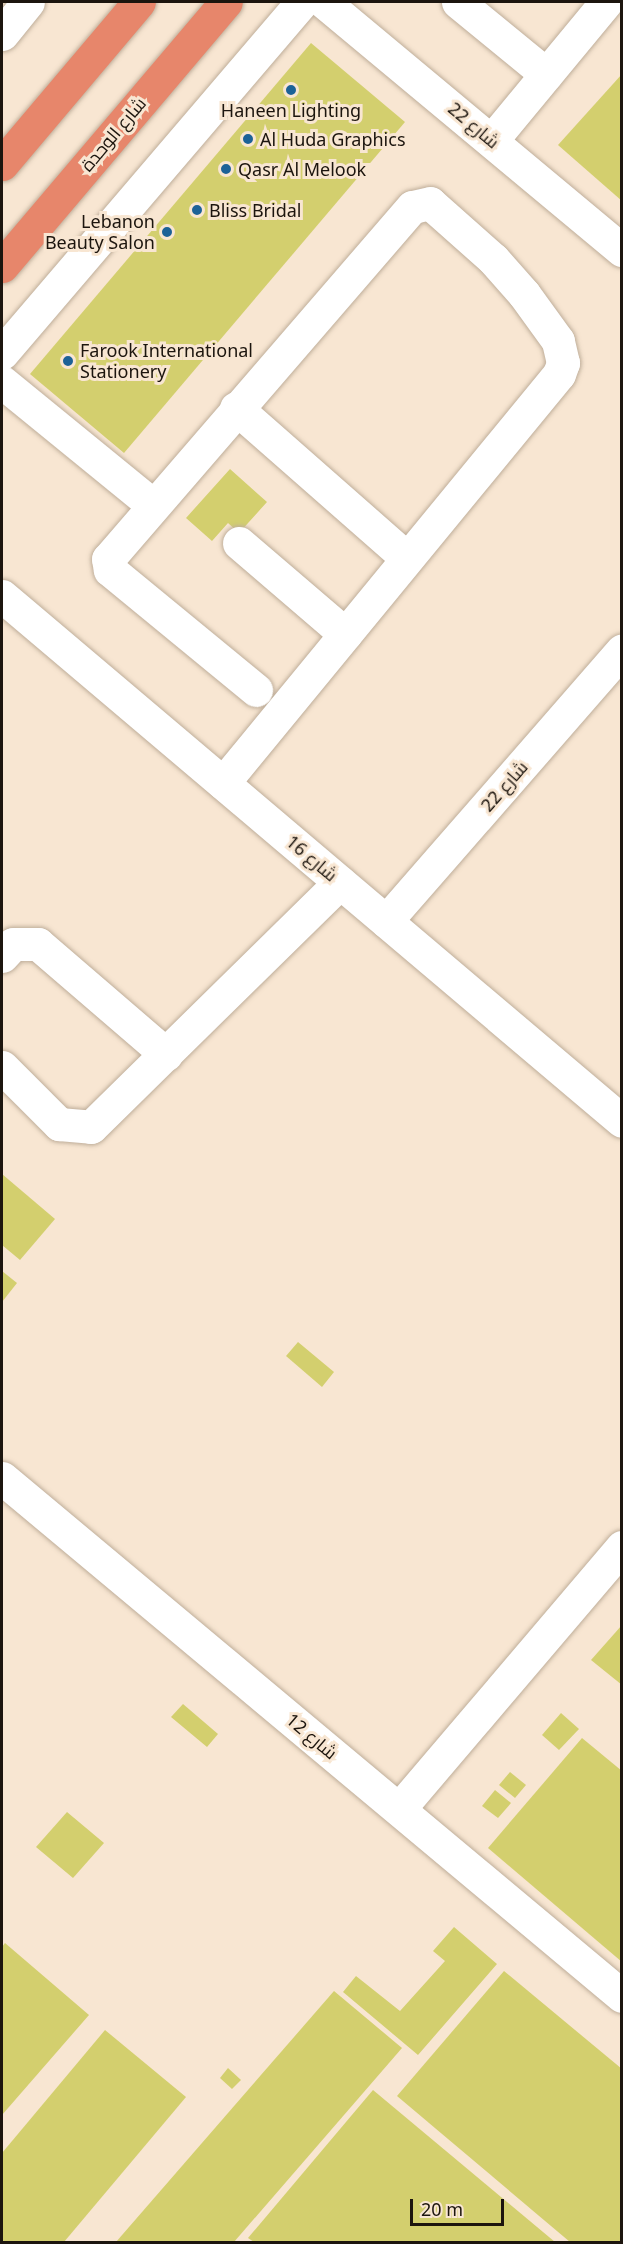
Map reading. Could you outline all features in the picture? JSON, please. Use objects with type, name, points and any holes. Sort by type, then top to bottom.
[{"type":"highway","points":[[2,164],[139,2]]},
{"type":"highway","name":"شارع الوحدة","points":[[2,266],[225,2]]},
{"type":"street","points":[[2,34],[28,2]]},
{"type":"street","points":[[2,352],[302,2]]},
{"type":"street","name":"شارع 22","points":[[324,2],[621,250]]},
{"type":"street","points":[[458,2],[546,74]]},
{"type":"street","points":[[492,140],[606,2]]},
{"type":"street","points":[[224,783],[559,374],[563,363],[558,341],[524,294],[493,259],[436,206],[423,202],[412,207],[110,555],[108,566],[256,690]]},
{"type":"street","points":[[2,382],[153,505]]},
{"type":"street","points":[[236,408],[407,558]]},
{"type":"street","points":[[239,543],[345,634]]},
{"type":"street","name":"شارع 16","points":[[2,596],[621,1121]]},
{"type":"street","name":"شارع 22","points":[[386,921],[621,650]]},
{"type":"street","points":[[2,1067],[59,1124],[91,1126],[340,882]]},
{"type":"street","points":[[2,956],[13,944],[38,944],[166,1054]]},
{"type":"street","name":"شارع 12","points":[[2,1478],[621,1996]]},
{"type":"street","points":[[399,1809],[621,1547]]},
{"type":"building","points":[[311,43],[405,122],[124,453],[30,374]]},
{"type":"building","points":[[622,74],[622,201],[558,145]]},
{"type":"building","points":[[230,469],[267,502],[239,533],[228,523],[212,541],[186,518]]},
{"type":"building","points":[[2,1174],[55,1219],[20,1260],[2,1245]]},
{"type":"building","points":[[2,1271],[17,1283],[2,1302]]},
{"type":"building","points":[[298,1342],[334,1372],[322,1387],[286,1356]]},
{"type":"building","points":[[622,1625],[622,1685],[591,1660]]},
{"type":"building","points":[[183,1704],[218,1734],[207,1747],[171,1717]]},
{"type":"building","points":[[561,1713],[579,1729],[559,1750],[542,1735]]},
{"type":"building","points":[[582,1738],[622,1771],[622,1962],[488,1848]]},
{"type":"building","points":[[510,1772],[526,1785],[515,1798],[499,1785]]},
{"type":"building","points":[[495,1790],[511,1803],[498,1818],[482,1806]]},
{"type":"building","points":[[67,1812],[104,1843],[73,1878],[36,1847]]},
{"type":"building","points":[[454,1927],[497,1964],[418,2055],[343,1992],[356,1976],[400,2011],[445,1961],[433,1951]]},
{"type":"building","points":[[5,1943],[89,2015],[2,2115],[2,1947]]},
{"type":"building","points":[[504,1971],[622,2069],[622,2242],[570,2242],[397,2096]]},
{"type":"building","points":[[334,1991],[402,2048],[234,2242],[116,2242]]},
{"type":"building","points":[[105,2030],[186,2097],[64,2242],[2,2242],[2,2153]]},
{"type":"building","points":[[228,2068],[241,2080],[232,2089],[220,2078]]},
{"type":"building","points":[[373,2090],[555,2242],[254,2242],[248,2238]]},
{"type":"place","name":"Haneen Lighting","points":[[291,90]]},
{"type":"place","name":"Al Huda Graphics","points":[[248,139]]},
{"type":"place","name":"Qasr Al Melook","points":[[226,169]]},
{"type":"place","name":"Bliss Bridal","points":[[197,210]]},
{"type":"place","name":"Lebanon Beauty Salon","points":[[167,232]]},
{"type":"place","name":"Farook International Stationery","points":[[68,361]]}]
